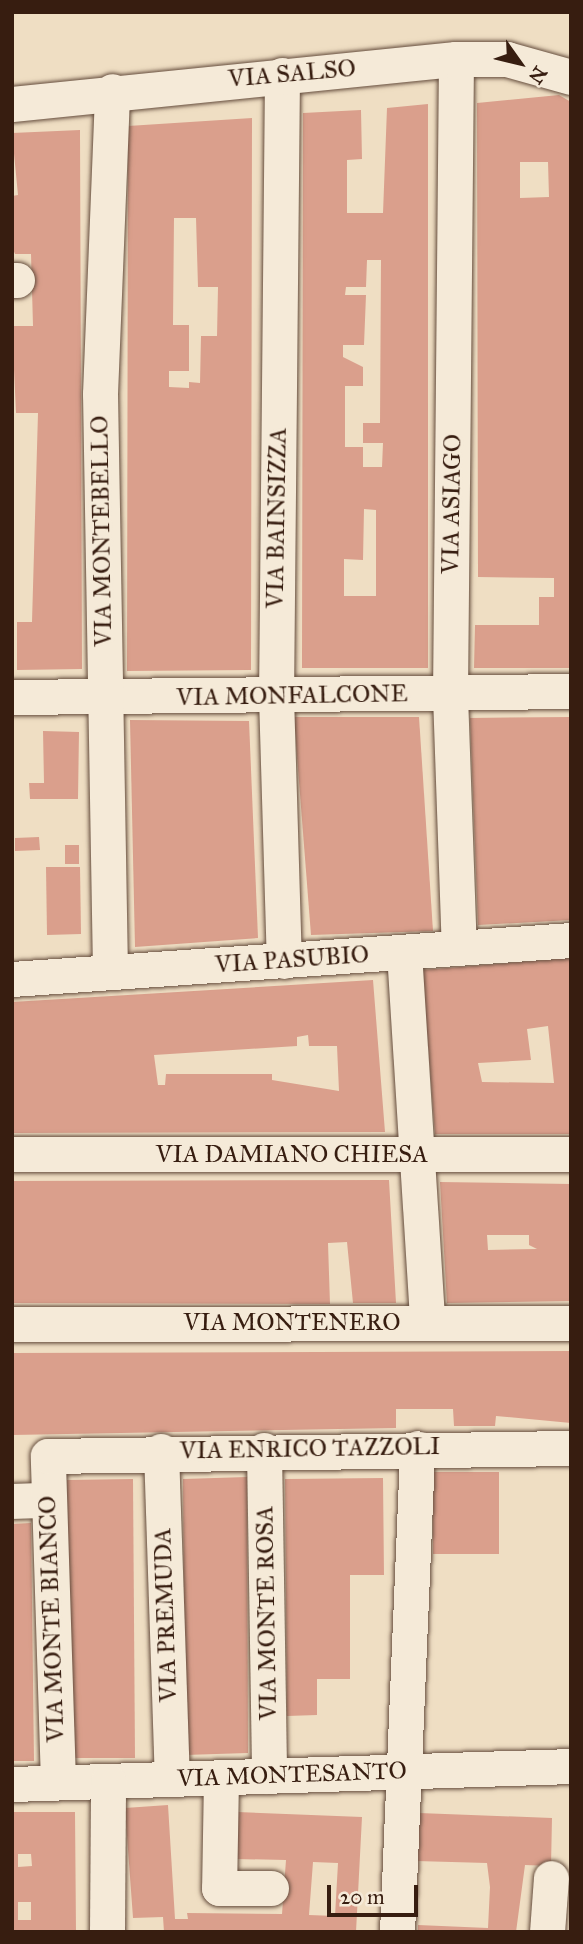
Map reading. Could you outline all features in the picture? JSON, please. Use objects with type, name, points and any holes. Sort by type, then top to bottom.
[{"type":"street","name":"VIA SALSO","points":[[12,104],[112,91],[456,59],[507,59],[571,77]]},
{"type":"street","name":"VIA ASIAGO","points":[[456,59],[450,695],[459,948]]},
{"type":"street","name":"VIA BAINSIZZA","points":[[282,75],[276,696],[284,961]]},
{"type":"street","name":"VIA MONTEBELLO","points":[[110,971],[100,394],[112,91]]},
{"type":"street","name":"VIA MONFALCONE","points":[[12,697],[450,695],[571,691]]},
{"type":"street","name":"VIA PASUBIO","points":[[12,979],[571,940]]},
{"type":"street","points":[[404,952],[427,1322]]},
{"type":"street","name":"VIA DAMIANO CHIESA","points":[[12,1154],[571,1154]]},
{"type":"street","name":"VIA MONTENERO","points":[[12,1324],[571,1323]]},
{"type":"street","points":[[397,1932],[417,1448]]},
{"type":"street","name":"VIA ENRICO TAZZOLI","points":[[48,1456],[161,1451],[571,1448]]},
{"type":"street","name":"VIA MONTE ROSA","points":[[264,1450],[269,1776]]},
{"type":"street","name":"VIA PREMUDA","points":[[161,1451],[172,1779]]},
{"type":"street","name":"VIA MONTE BIANCO","points":[[48,1456],[47,1500],[58,1782]]},
{"type":"street","points":[[12,1500],[47,1500]]},
{"type":"street","name":"VIA MONTESANTO","points":[[12,1784],[571,1766]]},
{"type":"street","points":[[221,1778],[219,1888],[271,1888]]},
{"type":"street","points":[[107,1932],[108,1782]]},
{"type":"street","points":[[547,1932],[551,1878]]},
{"type":"building","points":[[559,95],[571,102],[571,668],[474,668],[475,625],[539,625],[539,597],[554,597],[554,578],[478,577],[477,103]],"holes":[[[520,162],[548,162],[549,197],[520,198]]]},
{"type":"building","points":[[428,104],[428,668],[302,668],[303,113],[361,110],[362,159],[347,160],[347,213],[383,213],[387,108]],"holes":[[[367,260],[381,260],[380,423],[363,423],[363,443],[383,443],[382,467],[363,467],[363,447],[345,447],[345,386],[363,386],[363,367],[343,357],[343,345],[364,345],[366,295],[345,295],[346,287],[366,287]],[[364,509],[376,510],[376,596],[344,596],[344,559],[363,560]]]},
{"type":"building","points":[[252,118],[251,670],[127,671],[128,126]],"holes":[[[174,218],[196,218],[198,287],[218,287],[217,336],[201,336],[200,383],[189,382],[189,388],[169,387],[169,371],[189,371],[189,325],[173,325]]]},
{"type":"building","points":[[80,130],[82,669],[17,670],[17,622],[32,622],[38,413],[16,413],[12,326],[33,326],[31,254],[15,254],[12,247],[12,196],[18,195],[12,133]]},
{"type":"building","points":[[294,717],[419,717],[433,931],[311,935]]},
{"type":"building","points":[[571,717],[571,920],[478,925],[470,718]]},
{"type":"building","points":[[130,720],[249,721],[258,938],[135,947]]},
{"type":"building","points":[[43,731],[79,732],[78,799],[30,799],[29,783],[44,783]]},
{"type":"building","points":[[39,837],[40,850],[15,851],[15,838]]},
{"type":"building","points":[[65,845],[79,845],[79,864],[65,864]]},
{"type":"building","points":[[46,867],[80,867],[81,934],[47,935]]},
{"type":"building","points":[[571,958],[571,1134],[435,1134],[422,970]],"holes":[[[548,1026],[554,1083],[482,1082],[478,1063],[531,1060],[527,1029]]]},
{"type":"building","points":[[373,980],[385,1132],[12,1133],[12,1002]],"holes":[[[308,1035],[309,1046],[337,1046],[339,1091],[272,1080],[272,1074],[166,1074],[165,1085],[158,1085],[154,1055],[297,1046],[297,1037]]]},
{"type":"building","points":[[389,1180],[396,1303],[353,1303],[347,1242],[328,1243],[330,1304],[12,1303],[12,1181]]},
{"type":"building","points":[[440,1182],[571,1184],[571,1301],[447,1303]],"holes":[[[487,1235],[529,1235],[529,1245],[537,1249],[488,1250]]]},
{"type":"building","points":[[571,1351],[571,1423],[496,1416],[495,1426],[454,1426],[453,1409],[396,1409],[396,1428],[12,1435],[12,1353]]},
{"type":"building","points":[[433,1472],[499,1472],[499,1554],[433,1554]]},
{"type":"building","points":[[247,1477],[248,1753],[185,1755],[183,1479]]},
{"type":"building","points":[[383,1478],[384,1575],[350,1575],[350,1679],[317,1679],[317,1715],[287,1716],[285,1479]]},
{"type":"building","points":[[133,1479],[135,1758],[70,1758],[67,1480]]},
{"type":"building","points":[[31,1523],[34,1761],[12,1761],[12,1524]]},
{"type":"building","points":[[168,1805],[175,1919],[188,1919],[187,1913],[282,1914],[286,1860],[235,1859],[237,1812],[362,1817],[356,1932],[164,1932],[163,1917],[133,1918],[125,1808]],"holes":[[[313,1862],[338,1863],[335,1916],[309,1915]]]},
{"type":"building","points":[[12,1812],[75,1812],[76,1932],[12,1932]],"holes":[[[18,1854],[31,1854],[32,1866],[18,1867]],[[18,1902],[31,1902],[31,1920],[18,1920]]]},
{"type":"building","points":[[419,1813],[552,1818],[551,1866],[525,1865],[516,1932],[418,1932],[418,1925],[488,1928],[490,1887],[487,1863],[416,1861]]}]
